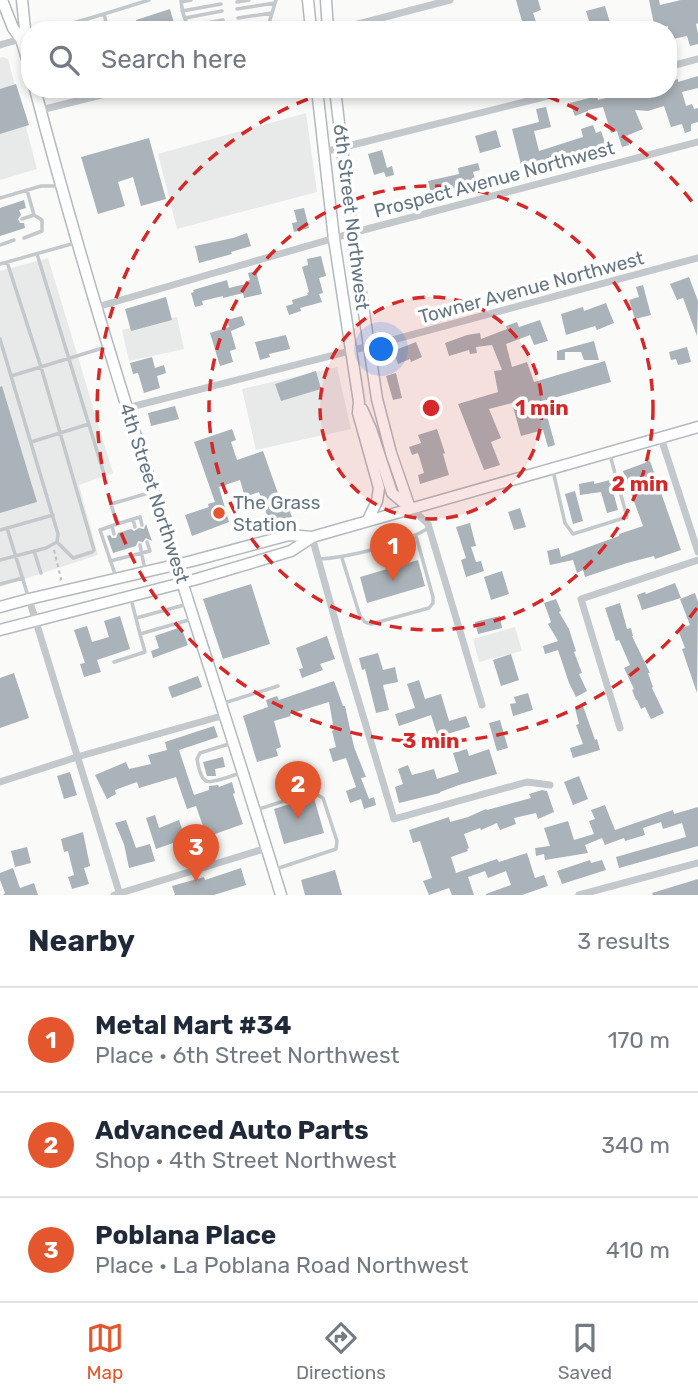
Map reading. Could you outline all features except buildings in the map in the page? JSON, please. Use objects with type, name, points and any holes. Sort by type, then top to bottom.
[{"type":"main road","points":[[2,0],[13,28],[21,34]]},
{"type":"main road","points":[[22,0],[24,21]]},
{"type":"main road","points":[[307,0],[310,21]]},
{"type":"main road","points":[[326,0],[327,21]]},
{"type":"main road","name":"4th Street Northwest","points":[[38,98],[108,346],[281,895]]},
{"type":"main road","name":"6th Street Northwest","points":[[318,98],[334,239],[359,402],[358,412],[379,488],[377,501],[368,520]]},
{"type":"main road","name":"6th Street Northwest","points":[[336,98],[352,233],[377,399],[410,508]]},
{"type":"main road","name":"6th Street Northwest","points":[[359,402],[392,493],[410,508]]},
{"type":"main road","points":[[0,630],[183,583],[291,551],[312,537],[368,520],[698,427]]},
{"type":"main road","points":[[0,607],[289,535],[312,537]]},
{"type":"street","points":[[370,21],[450,0]]},
{"type":"street","points":[[0,45],[21,38]]},
{"type":"street","points":[[677,65],[698,59]]},
{"type":"street","points":[[41,110],[89,98]]},
{"type":"street","points":[[324,152],[540,98]]},
{"type":"street","name":"Prospect Avenue Northwest","points":[[97,307],[352,233],[698,142]]},
{"type":"street","name":"Towner Avenue Northwest","points":[[127,408],[698,258]]},
{"type":"street","points":[[661,438],[698,552]]},
{"type":"street","name":"6th Street Northwest","points":[[410,508],[428,524],[482,705]]},
{"type":"street","points":[[312,537],[394,819],[527,782],[550,785]]},
{"type":"street","points":[[620,728],[581,599],[698,559]]},
{"type":"street","points":[[29,598],[118,894],[267,848]]},
{"type":"street","points":[[0,782],[224,709]]},
{"type":"street","points":[[579,895],[698,863]]},
{"type":"lane","points":[[80,21],[149,0]]},
{"type":"lane","points":[[186,21],[181,1],[191,0]]},
{"type":"lane","points":[[237,2],[249,0]]},
{"type":"lane","points":[[237,9],[275,2],[270,21]]},
{"type":"lane","points":[[182,11],[221,4]]},
{"type":"lane","points":[[185,18],[222,11]]},
{"type":"lane","points":[[238,18],[272,13]]},
{"type":"lane","points":[[104,14],[106,21]]},
{"type":"lane","points":[[217,21],[223,20]]},
{"type":"lane","points":[[0,198],[41,186],[61,186]]},
{"type":"lane","points":[[24,238],[42,231],[42,220],[34,215],[27,190]]},
{"type":"lane","points":[[22,219],[34,215]]},
{"type":"lane","points":[[0,245],[14,240]]},
{"type":"lane","points":[[0,264],[77,242]]},
{"type":"lane","points":[[37,254],[104,474]]},
{"type":"lane","points":[[7,262],[41,367],[94,550],[73,558],[57,542]]},
{"type":"lane","points":[[0,339],[53,515],[58,534],[57,542]]},
{"type":"lane","points":[[11,376],[108,346]]},
{"type":"lane","points":[[31,442],[89,424]]},
{"type":"lane","points":[[552,468],[565,523],[573,534],[627,517],[609,453]]},
{"type":"lane","points":[[117,524],[111,504],[154,491]]},
{"type":"lane","points":[[0,530],[53,515]]},
{"type":"lane","points":[[116,579],[100,530],[140,517],[142,525]]},
{"type":"lane","points":[[133,519],[135,527]]},
{"type":"lane","points":[[112,526],[114,534]]},
{"type":"lane","points":[[7,528],[29,598]]},
{"type":"lane","points":[[318,559],[342,558],[416,536],[429,528]]},
{"type":"lane","points":[[342,558],[360,616],[365,622],[371,624],[429,608],[433,597],[416,536]]},
{"type":"lane","points":[[0,560],[46,548],[57,542]]},
{"type":"lane","points":[[110,561],[150,551],[147,542]]},
{"type":"lane","points":[[140,545],[145,571]]},
{"type":"lane","points":[[34,551],[41,573]]},
{"type":"lane","points":[[119,551],[121,558]]},
{"type":"lane","points":[[0,584],[23,578]]},
{"type":"lane","points":[[114,662],[145,652],[130,596]]},
{"type":"lane","points":[[136,618],[190,604]]},
{"type":"lane","points":[[140,634],[194,618]]},
{"type":"lane","points":[[224,709],[278,686]]},
{"type":"lane","points":[[234,743],[200,753],[197,759],[202,778],[211,782],[243,772]]},
{"type":"lane","points":[[255,810],[313,792],[323,798],[334,830],[336,849],[274,869]]},
{"type":"path","points":[[54,550],[61,579],[58,583]]},
{"type":"shaded area","points":[[0,58],[8,59],[37,169],[0,180]]},
{"type":"shaded area","points":[[306,113],[317,192],[177,229],[158,154]]},
{"type":"shaded area","points":[[48,258],[113,473],[79,485],[98,555],[0,587],[0,271]]},
{"type":"shaded area","points":[[177,317],[184,349],[129,361],[122,330]]},
{"type":"shaded area","points":[[337,367],[351,429],[256,450],[242,389]]},
{"type":"shaded area","points":[[515,627],[522,651],[479,662],[473,639]]},
{"type":"place","name":"The Grass Station","points":[[219,513]]},
{"type":"place","name":"Metal Mart #34","points":[[393,581]]},
{"type":"place","name":"Advanced Auto Parts","points":[[298,819]]},
{"type":"place","name":"Poblana Place","points":[[196,882]]}]
